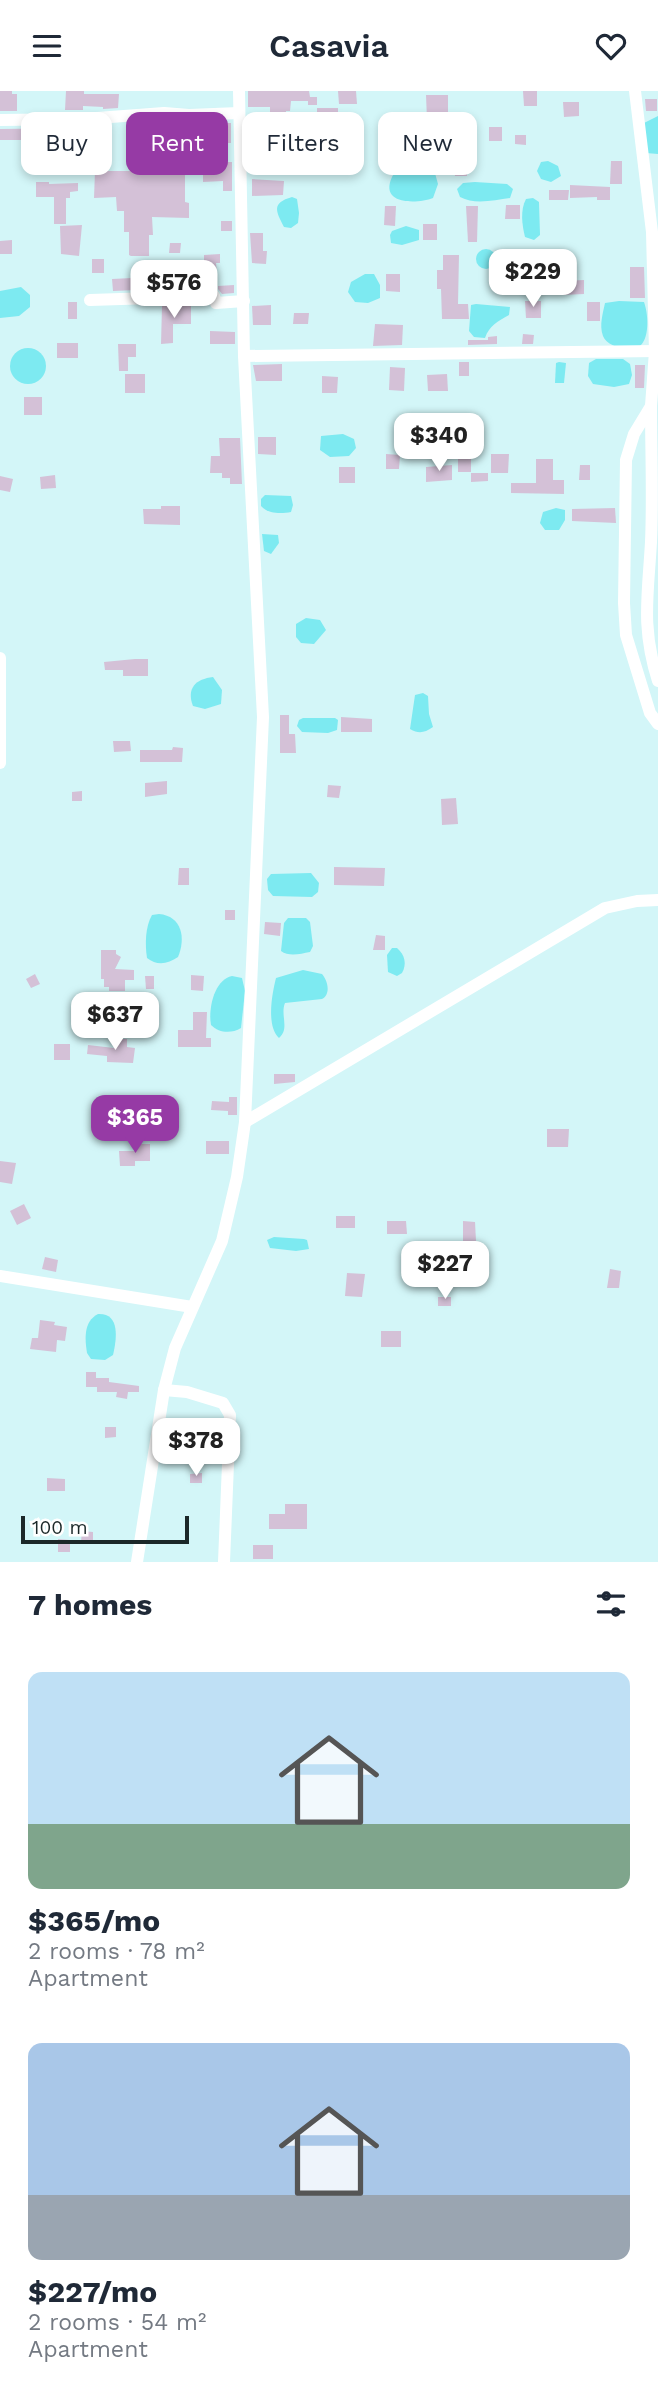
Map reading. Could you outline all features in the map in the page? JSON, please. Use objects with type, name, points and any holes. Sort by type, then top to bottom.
[{"type":"street","points":[[137,1562],[164,1390],[175,1348],[222,1241],[237,1177],[245,1122],[263,717],[244,356],[239,91]]},
{"type":"street","points":[[635,91],[652,232],[656,351],[651,405],[651,541],[645,606],[646,637],[658,681]]},
{"type":"street","points":[[0,120],[84,119],[164,113],[239,113]]},
{"type":"street","points":[[90,300],[214,296],[216,303],[244,301]]},
{"type":"street","points":[[244,356],[656,351]]},
{"type":"street","points":[[651,405],[634,434],[626,460],[624,603],[626,635],[650,713],[658,724]]},
{"type":"street","points":[[0,658],[0,763]]},
{"type":"street","points":[[245,1122],[605,908],[637,901],[658,900]]},
{"type":"street","points":[[0,1276],[192,1307]]},
{"type":"street","points":[[164,1390],[187,1392],[223,1402],[230,1415],[224,1562]]},
{"type":"water","points":[[658,116],[658,154],[646,153],[644,123]]},
{"type":"water","points":[[548,161],[558,166],[561,176],[551,182],[541,179],[537,171],[541,162]]},
{"type":"water","points":[[436,175],[438,184],[433,198],[402,200],[391,193],[389,186],[392,177]]},
{"type":"water","points":[[463,183],[507,184],[513,189],[510,198],[491,201],[460,197],[457,189]]},
{"type":"water","points":[[533,198],[539,202],[540,235],[534,240],[525,237],[522,218],[526,199]]},
{"type":"water","points":[[285,199],[297,199],[298,223],[291,228],[284,227],[277,208]]},
{"type":"water","points":[[406,226],[419,230],[419,240],[402,245],[391,243],[392,231]]},
{"type":"water","points":[[486,249],[493,252],[496,259],[493,266],[486,269],[479,266],[476,259],[479,252]]},
{"type":"water","points":[[365,274],[374,274],[380,285],[380,298],[368,303],[355,302],[348,292],[351,282]]},
{"type":"water","points":[[21,287],[30,295],[30,307],[19,316],[0,318],[0,291]]},
{"type":"water","points":[[644,302],[647,330],[644,341],[637,348],[614,346],[603,336],[601,323],[605,303]]},
{"type":"water","points":[[471,305],[510,307],[509,315],[491,327],[485,338],[474,337],[469,331]]},
{"type":"water","points":[[28,348],[41,353],[46,366],[41,379],[28,384],[15,379],[10,366],[15,353]]},
{"type":"water","points":[[596,359],[623,359],[630,364],[632,375],[629,384],[614,387],[593,384],[588,376],[589,363]]},
{"type":"water","points":[[556,363],[566,363],[564,383],[555,383]]},
{"type":"water","points":[[343,434],[354,439],[356,448],[349,456],[330,457],[320,450],[321,436]]},
{"type":"water","points":[[265,495],[291,496],[291,512],[267,511],[261,506],[261,499]]},
{"type":"water","points":[[556,508],[565,510],[565,520],[559,530],[545,530],[540,523],[543,512]]},
{"type":"water","points":[[262,534],[278,535],[279,543],[271,554],[264,551]]},
{"type":"water","points":[[306,618],[320,620],[326,630],[314,644],[301,643],[296,637],[296,624]]},
{"type":"water","points":[[213,677],[222,690],[221,704],[205,709],[193,706],[191,694],[194,685]]},
{"type":"water","points":[[423,693],[428,696],[433,727],[419,732],[410,729],[415,695]]},
{"type":"water","points":[[303,718],[335,718],[338,720],[337,730],[328,733],[302,732],[297,726]]},
{"type":"water","points":[[311,873],[319,883],[318,892],[312,897],[273,896],[268,890],[267,879],[271,874]]},
{"type":"water","points":[[159,914],[173,919],[182,936],[178,957],[162,963],[147,958],[146,947],[150,920],[152,915]]},
{"type":"water","points":[[288,918],[306,918],[310,922],[313,946],[310,952],[291,954],[281,951],[284,923]]},
{"type":"water","points":[[392,948],[397,948],[404,960],[404,970],[397,976],[388,972],[387,955]]},
{"type":"water","points":[[303,970],[322,974],[327,984],[327,994],[322,999],[285,1003],[284,1030],[279,1038],[271,1018],[276,978]]},
{"type":"water","points":[[232,976],[242,978],[245,991],[241,1028],[225,1032],[211,1025],[210,1011],[217,989]]},
{"type":"water","points":[[274,1237],[307,1240],[309,1249],[296,1251],[270,1248],[267,1240]]},
{"type":"water","points":[[98,1314],[110,1318],[115,1328],[113,1355],[105,1360],[91,1359],[87,1353],[87,1326]]},
{"type":"building","points":[[0,91],[17,94],[17,111],[0,111]]},
{"type":"building","points":[[66,91],[119,94],[118,108],[83,106],[83,110],[65,110]]},
{"type":"building","points":[[248,91],[309,91],[310,97],[317,97],[317,105],[308,105],[308,101],[291,101],[290,111],[286,112],[270,112],[270,107],[248,107]]},
{"type":"building","points":[[338,91],[356,91],[357,104],[339,104]]},
{"type":"building","points":[[523,91],[537,91],[537,106],[524,106]]},
{"type":"building","points":[[426,95],[448,95],[448,112],[427,112]]},
{"type":"building","points":[[645,99],[657,99],[657,111],[646,111]]},
{"type":"building","points":[[563,102],[579,102],[579,116],[564,117]]},
{"type":"building","points":[[317,108],[338,108],[338,112],[317,112]]},
{"type":"building","points":[[228,123],[231,123],[231,143],[228,143]]},
{"type":"building","points":[[489,127],[502,127],[502,141],[489,141]]},
{"type":"building","points":[[0,129],[21,129],[21,140],[0,140]]},
{"type":"building","points":[[515,135],[526,135],[526,145],[515,144]]},
{"type":"building","points":[[611,161],[622,161],[622,184],[610,184]]},
{"type":"building","points":[[228,162],[232,162],[232,191],[223,191],[223,181],[203,182],[203,175],[228,175]]},
{"type":"building","points":[[112,171],[126,171],[126,175],[185,175],[185,202],[189,203],[189,218],[152,217],[153,235],[149,235],[149,256],[129,255],[129,232],[124,232],[124,211],[117,211],[116,197],[94,198],[95,175],[112,175]]},
{"type":"building","points":[[252,179],[284,181],[283,195],[252,196]]},
{"type":"building","points":[[36,182],[78,183],[78,191],[70,192],[70,198],[66,198],[66,224],[54,224],[54,197],[36,197]]},
{"type":"building","points":[[570,185],[610,187],[610,200],[597,200],[597,197],[570,198]]},
{"type":"building","points":[[549,190],[569,190],[568,200],[549,200]]},
{"type":"building","points":[[506,205],[520,205],[520,219],[505,219]]},
{"type":"building","points":[[385,206],[396,206],[395,226],[384,225]]},
{"type":"building","points":[[466,206],[478,206],[477,242],[468,242]]},
{"type":"building","points":[[221,221],[232,221],[232,231],[221,231]]},
{"type":"building","points":[[423,224],[437,224],[437,240],[423,240]]},
{"type":"building","points":[[82,225],[79,256],[61,254],[60,226]]},
{"type":"building","points":[[250,233],[263,233],[263,251],[267,251],[266,264],[252,263]]},
{"type":"building","points":[[12,240],[12,254],[0,254],[0,241]]},
{"type":"building","points":[[170,243],[181,243],[180,253],[169,253]]},
{"type":"building","points":[[220,254],[220,263],[216,263],[217,273],[193,274],[193,262],[204,262],[204,255]]},
{"type":"building","points":[[443,255],[459,255],[458,304],[468,304],[469,319],[442,319],[437,270],[443,270]]},
{"type":"building","points":[[92,259],[104,259],[104,273],[92,273]]},
{"type":"building","points":[[630,267],[644,267],[645,298],[630,298]]},
{"type":"building","points":[[386,274],[400,274],[400,292],[386,291]]},
{"type":"building","points":[[132,278],[132,281],[159,281],[159,289],[113,291],[112,279]]},
{"type":"building","points":[[180,278],[192,278],[192,288],[180,288]]},
{"type":"building","points":[[584,280],[584,294],[563,295],[562,281]]},
{"type":"building","points":[[234,285],[234,293],[222,294],[218,289],[218,286]]},
{"type":"building","points":[[525,301],[541,301],[541,318],[526,318]]},
{"type":"building","points":[[68,302],[77,302],[77,319],[68,319]]},
{"type":"building","points":[[587,302],[600,302],[600,321],[587,321]]},
{"type":"building","points":[[191,305],[191,324],[173,324],[173,343],[161,344],[162,306]]},
{"type":"building","points":[[271,305],[271,325],[253,325],[252,306]]},
{"type":"building","points":[[294,313],[309,313],[308,324],[293,324]]},
{"type":"building","points":[[375,324],[403,325],[402,345],[373,346]]},
{"type":"building","points":[[210,331],[235,332],[235,344],[210,344]]},
{"type":"building","points":[[523,334],[534,335],[533,344],[522,344]]},
{"type":"building","points":[[497,336],[497,344],[468,345],[468,340],[488,340],[488,337]]},
{"type":"building","points":[[57,343],[78,343],[78,358],[57,358]]},
{"type":"building","points":[[118,344],[136,344],[136,357],[128,357],[128,371],[119,371]]},
{"type":"building","points":[[459,362],[469,362],[469,376],[459,376]]},
{"type":"building","points":[[282,364],[282,381],[256,381],[253,365]]},
{"type":"building","points":[[635,365],[645,365],[644,388],[635,388]]},
{"type":"building","points":[[390,367],[405,368],[404,391],[389,390]]},
{"type":"building","points":[[125,374],[145,374],[145,393],[125,393]]},
{"type":"building","points":[[447,374],[448,391],[428,391],[427,375]]},
{"type":"building","points":[[322,376],[338,377],[337,393],[322,393]]},
{"type":"building","points":[[24,397],[42,397],[42,415],[24,415]]},
{"type":"building","points":[[258,437],[276,437],[276,455],[258,454]]},
{"type":"building","points":[[219,438],[240,438],[242,484],[230,484],[230,478],[222,478],[222,473],[210,473],[211,456],[220,456]]},
{"type":"building","points":[[458,453],[471,453],[471,472],[458,472]]},
{"type":"building","points":[[386,454],[400,455],[399,469],[386,469]]},
{"type":"building","points":[[491,454],[509,454],[508,473],[491,473]]},
{"type":"building","points":[[536,459],[553,459],[553,480],[564,480],[564,494],[511,493],[511,483],[536,483]]},
{"type":"building","points":[[452,465],[452,480],[426,482],[426,467]]},
{"type":"building","points":[[580,465],[590,465],[590,480],[579,480]]},
{"type":"building","points":[[339,467],[355,467],[355,483],[339,483]]},
{"type":"building","points":[[471,473],[488,473],[488,481],[471,482]]},
{"type":"building","points":[[55,475],[56,488],[41,489],[40,477]]},
{"type":"building","points":[[0,476],[13,479],[10,492],[0,490]]},
{"type":"building","points":[[161,506],[180,506],[180,525],[144,524],[143,509],[161,509]]},
{"type":"building","points":[[615,508],[616,523],[572,521],[572,509]]},
{"type":"building","points":[[148,659],[148,676],[123,676],[123,670],[105,670],[104,662]]},
{"type":"building","points":[[280,715],[289,715],[289,734],[295,734],[296,753],[280,753]]},
{"type":"building","points":[[341,717],[372,719],[372,732],[341,732]]},
{"type":"building","points":[[113,741],[130,741],[131,751],[114,752]]},
{"type":"building","points":[[173,747],[183,748],[182,762],[140,762],[140,750],[172,750]]},
{"type":"building","points":[[167,781],[167,794],[145,797],[145,783]]},
{"type":"building","points":[[328,785],[341,786],[339,798],[327,797]]},
{"type":"building","points":[[82,791],[82,801],[72,801],[72,792]]},
{"type":"building","points":[[456,798],[458,824],[442,825],[441,799]]},
{"type":"building","points":[[334,867],[385,868],[384,886],[334,885]]},
{"type":"building","points":[[179,868],[189,868],[189,885],[178,885]]},
{"type":"building","points":[[225,910],[235,910],[235,920],[225,920]]},
{"type":"building","points":[[265,922],[281,923],[280,936],[264,934]]},
{"type":"building","points":[[376,935],[385,936],[385,950],[373,950]]},
{"type":"building","points":[[101,950],[116,950],[116,954],[121,957],[115,969],[134,970],[134,980],[125,980],[125,991],[109,991],[109,987],[104,987],[104,979],[101,979]]},
{"type":"building","points":[[35,974],[40,984],[31,988],[26,979]]},
{"type":"building","points":[[191,975],[204,976],[203,991],[191,990]]},
{"type":"building","points":[[145,976],[154,976],[154,989],[146,989]]},
{"type":"building","points":[[193,1012],[207,1012],[206,1038],[211,1038],[211,1047],[178,1047],[178,1030],[193,1030]]},
{"type":"building","points":[[113,1039],[127,1039],[127,1047],[135,1048],[133,1063],[107,1062],[107,1056],[87,1054],[88,1045],[114,1048]]},
{"type":"building","points":[[54,1044],[70,1044],[70,1060],[54,1060]]},
{"type":"building","points":[[274,1074],[295,1074],[295,1082],[274,1084]]},
{"type":"building","points":[[229,1097],[237,1097],[237,1115],[228,1115],[228,1111],[211,1110],[212,1101],[229,1102]]},
{"type":"building","points":[[547,1129],[569,1129],[568,1147],[547,1147]]},
{"type":"building","points":[[206,1141],[229,1141],[229,1154],[206,1154]]},
{"type":"building","points":[[136,1144],[150,1144],[150,1161],[135,1161],[135,1166],[120,1166],[119,1151],[135,1151]]},
{"type":"building","points":[[0,1161],[16,1163],[12,1184],[0,1182]]},
{"type":"building","points":[[24,1204],[31,1218],[17,1225],[10,1211]]},
{"type":"building","points":[[336,1216],[355,1216],[355,1228],[336,1228]]},
{"type":"building","points":[[387,1221],[406,1221],[407,1234],[387,1234]]},
{"type":"building","points":[[463,1221],[475,1222],[476,1241],[463,1241]]},
{"type":"building","points":[[45,1257],[58,1260],[56,1272],[42,1269]]},
{"type":"building","points":[[610,1269],[621,1271],[619,1288],[607,1288]]},
{"type":"building","points":[[347,1273],[365,1274],[362,1297],[345,1296]]},
{"type":"building","points":[[438,1297],[451,1297],[451,1306],[438,1306]]},
{"type":"building","points":[[40,1320],[67,1327],[65,1341],[57,1340],[56,1352],[30,1349],[32,1338],[38,1338]]},
{"type":"building","points":[[381,1331],[401,1331],[401,1347],[381,1347]]},
{"type":"building","points":[[86,1372],[96,1372],[96,1378],[109,1378],[109,1382],[139,1386],[139,1392],[128,1392],[127,1399],[116,1397],[117,1392],[97,1392],[97,1387],[86,1387]]},
{"type":"building","points":[[168,1423],[179,1423],[180,1438],[165,1438]]},
{"type":"building","points":[[105,1427],[116,1427],[116,1437],[105,1438]]},
{"type":"building","points":[[202,1473],[202,1483],[190,1483],[190,1474]]},
{"type":"building","points":[[47,1478],[65,1479],[65,1491],[47,1491]]},
{"type":"building","points":[[285,1504],[307,1504],[307,1529],[269,1529],[269,1514],[285,1514]]},
{"type":"building","points":[[82,1531],[93,1532],[93,1542],[81,1542]]},
{"type":"building","points":[[58,1539],[70,1540],[70,1552],[58,1552]]},
{"type":"building","points":[[253,1545],[273,1545],[273,1559],[253,1559]]}]
